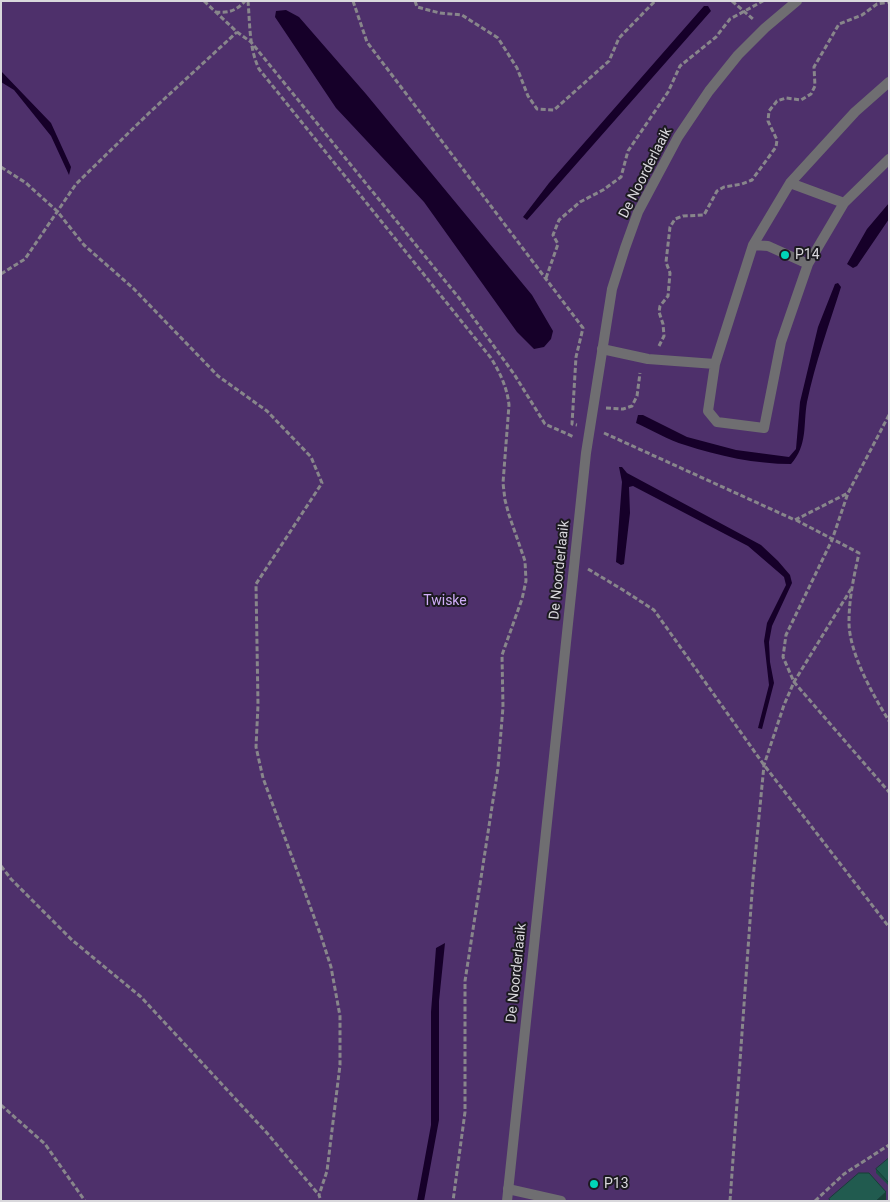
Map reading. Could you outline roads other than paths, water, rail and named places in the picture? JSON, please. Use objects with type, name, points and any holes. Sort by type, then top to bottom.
[{"type":"street","name":"De Noorderlaaik","points":[[506,1201],[587,444],[612,288],[638,212],[678,137],[708,91],[738,55],[765,28],[797,1]]},
{"type":"street","points":[[889,82],[855,112],[790,183],[753,246],[715,364],[708,411],[716,422],[764,428],[781,342],[808,264],[844,203],[889,158]]},
{"type":"street","points":[[790,183],[844,203]]},
{"type":"street","points":[[753,246],[768,246],[808,264]]},
{"type":"street","points":[[602,348],[646,359],[715,364]]},
{"type":"street","points":[[508,1189],[561,1201]]},
{"type":"place","name":"P14","points":[[785,255]]},
{"type":"place","name":"P13","points":[[594,1184]]},
{"type":"park label","name":"Twiske","points":[[445,601]]}]
